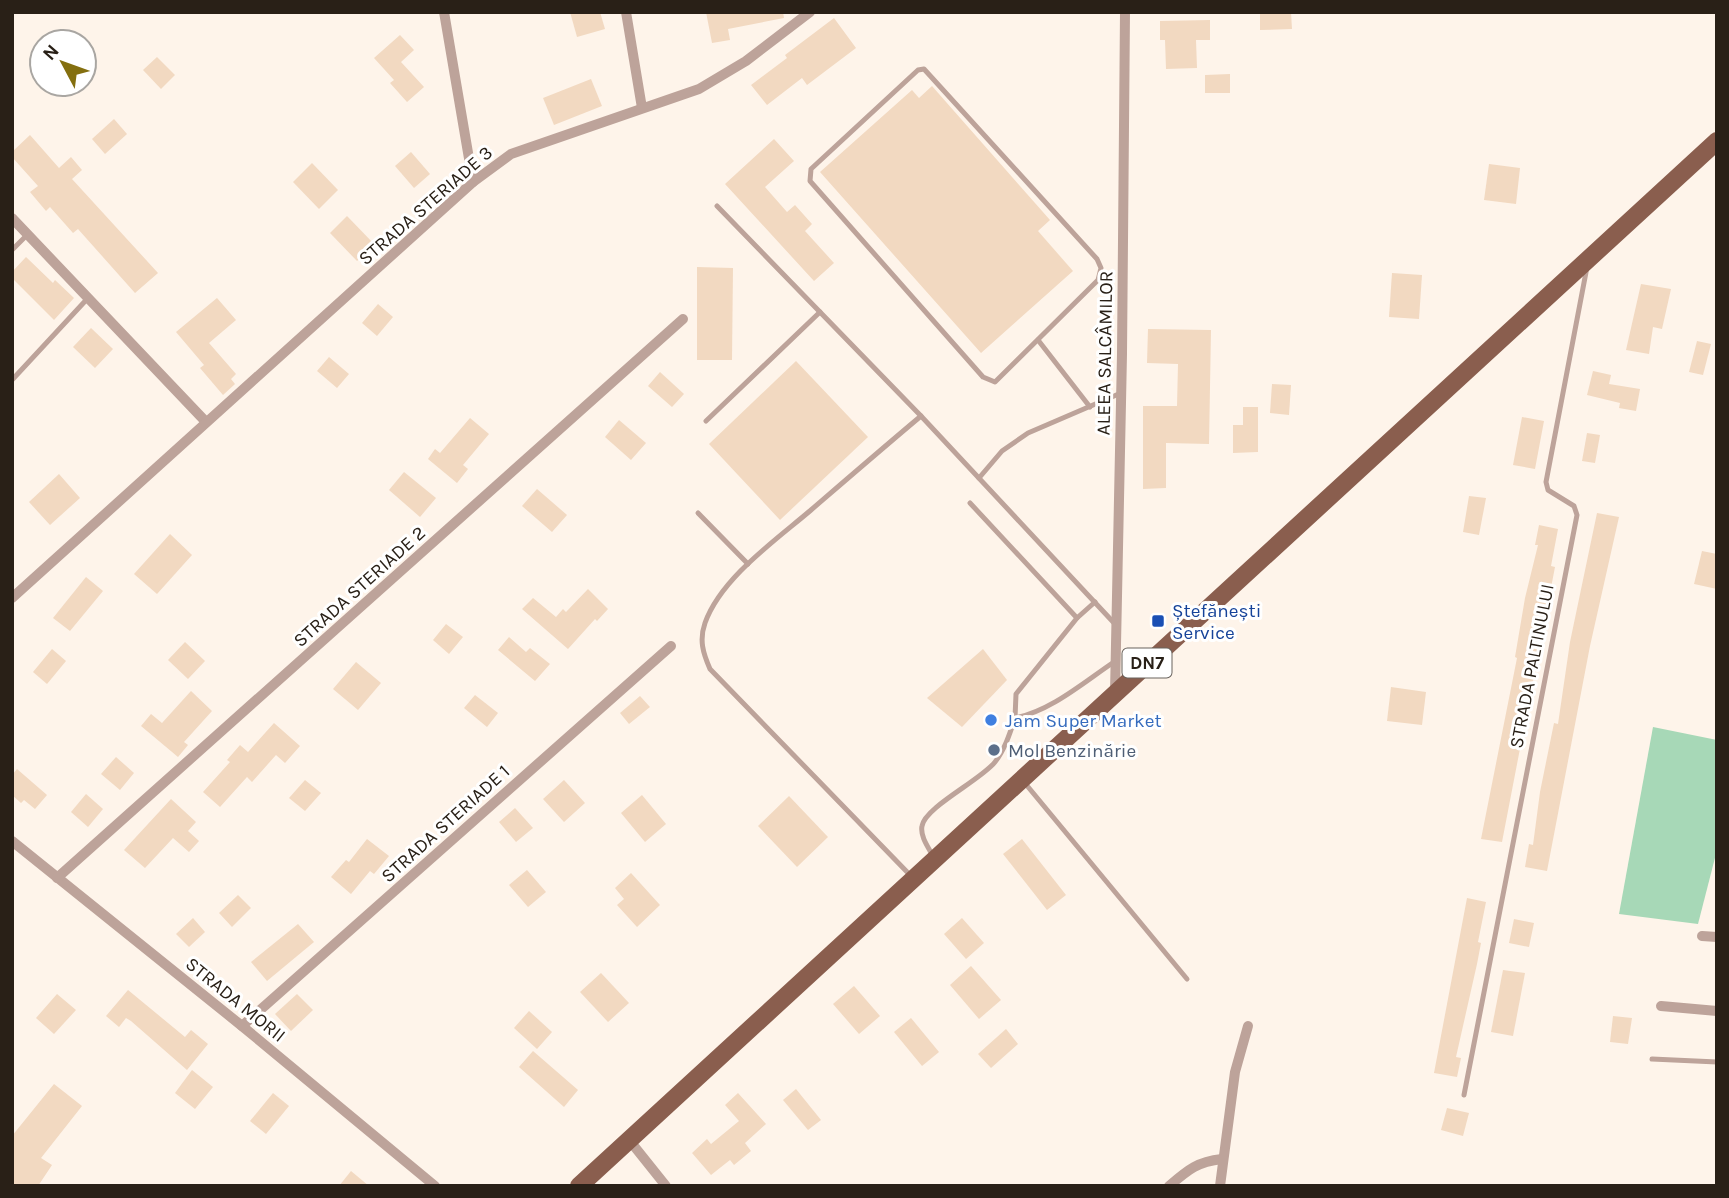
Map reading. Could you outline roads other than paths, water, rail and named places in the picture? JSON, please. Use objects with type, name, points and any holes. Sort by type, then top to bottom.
[{"type":"main road","name":"DN7","points":[[579,1186],[1717,141]]},
{"type":"street","points":[[444,12],[473,181]]},
{"type":"street","points":[[626,12],[642,108]]},
{"type":"street","name":"STRADA STERIADE 3","points":[[12,598],[473,181],[511,154],[699,89],[717,80],[810,12]]},
{"type":"street","name":"ALEEA SALCÂMILOR","points":[[1115,693],[1125,12]]},
{"type":"street","points":[[12,218],[206,422]]},
{"type":"street","name":"STRADA STERIADE 2","points":[[57,877],[683,319]]},
{"type":"street","name":"STRADA STERIADE 1","points":[[242,1026],[671,646]]},
{"type":"street","name":"STRADA MORII","points":[[12,841],[435,1186]]},
{"type":"street","points":[[1702,936],[1717,937]]},
{"type":"street","points":[[1661,1006],[1717,1011]]},
{"type":"street","points":[[1220,1186],[1236,1072],[1248,1026]]},
{"type":"street","points":[[630,1141],[666,1186]]},
{"type":"street","points":[[1170,1186],[1190,1168],[1203,1161],[1222,1159]]},
{"type":"lane","points":[[918,70],[927,71],[1097,259],[1101,268],[1098,280],[1038,340],[995,382],[983,377],[810,181],[811,169],[918,70]]},
{"type":"lane","points":[[718,206],[1117,626]]},
{"type":"lane","points":[[12,250],[28,234]]},
{"type":"lane","name":"STRADA PALTINULUI","points":[[1464,1095],[1577,515],[1574,506],[1548,490],[1546,482],[1588,259]]},
{"type":"lane","points":[[12,380],[88,298]]},
{"type":"lane","points":[[706,421],[820,312]]},
{"type":"lane","points":[[1038,340],[1090,407]]},
{"type":"lane","points":[[978,478],[1002,451],[1028,433],[1121,393]]},
{"type":"lane","points":[[913,878],[710,669],[702,639],[705,622],[720,594],[748,564],[920,416]]},
{"type":"lane","points":[[970,503],[1077,618]]},
{"type":"lane","points":[[698,513],[748,564]]},
{"type":"lane","points":[[934,859],[923,836],[922,824],[932,810],[957,794],[994,763],[1007,741],[1015,718],[1016,694],[1077,618],[1095,602]]},
{"type":"lane","points":[[1015,718],[1031,715],[1048,706],[1116,662]]},
{"type":"lane","points":[[1021,779],[1187,979]]},
{"type":"lane","points":[[1652,1059],[1717,1062]]},
{"type":"place","name":"Ștefănești Service","points":[[1158,621]]},
{"type":"place","name":"Jam Super Market","points":[[991,720]]},
{"type":"place","name":"Mol Benzinărie","points":[[994,750]]}]
